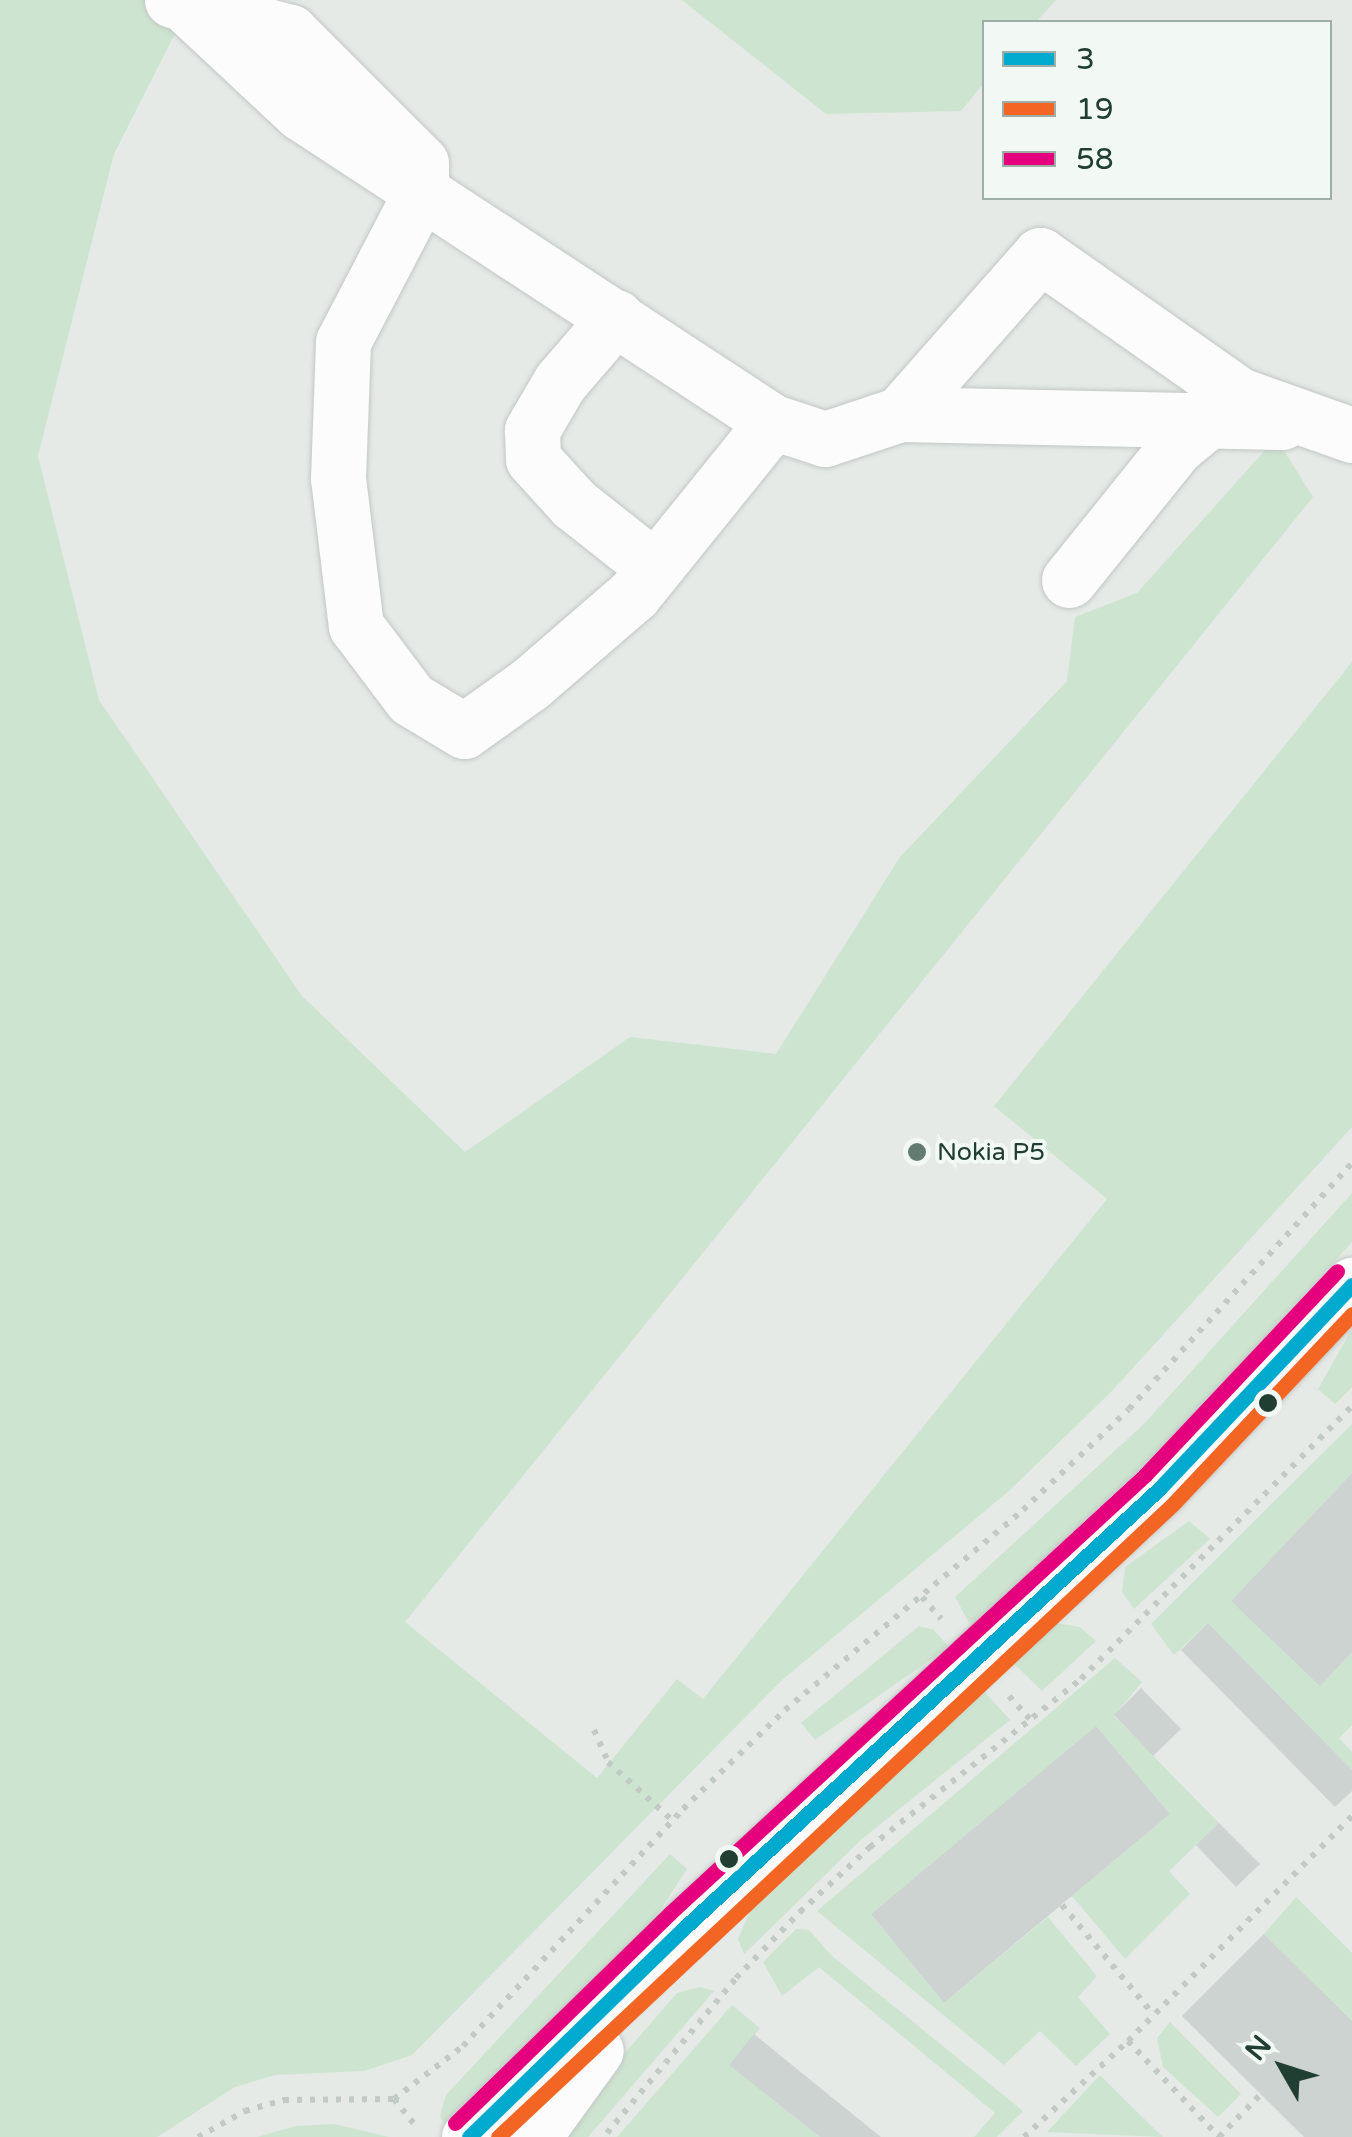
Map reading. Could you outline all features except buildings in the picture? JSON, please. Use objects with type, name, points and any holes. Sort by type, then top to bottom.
[{"type":"street","points":[[177,2],[301,113],[773,422],[825,440],[900,414],[1209,420],[1329,428]]},
{"type":"street","points":[[421,192],[343,342],[338,478],[356,626],[412,699],[464,731],[532,683],[655,568],[773,422]]},
{"type":"street","points":[[900,414],[1040,254],[1239,394],[1329,428]]},
{"type":"street","points":[[616,317],[541,414],[532,430],[533,460],[574,504],[655,568]]},
{"type":"street","points":[[1069,580],[1176,447],[1209,420]]},
{"type":"street","points":[[470,2137],[683,1929],[1159,1489],[1352,1285]]},
{"type":"street","points":[[533,2137],[683,1929]]},
{"type":"path","points":[[198,2137],[245,2111],[284,2100],[394,2099],[463,2046],[673,1821],[785,1710],[1009,1522],[1129,1409],[1352,1163]]},
{"type":"path","points":[[604,2137],[736,1978],[800,1912],[870,1848],[1081,1679],[1352,1406]]},
{"type":"path","points":[[594,1730],[608,1762],[673,1821]]},
{"type":"path","points":[[1024,2137],[1128,2041],[1352,1816]]},
{"type":"path","points":[[1062,1904],[1154,2015]]},
{"type":"path","points":[[1128,2041],[1219,2137],[1261,2094]]},
{"type":"path","points":[[394,2099],[426,2137]]},
{"type":"green space","points":[[0,0],[192,0],[114,154],[38,456],[99,700],[302,996],[465,1152],[630,1037],[776,1054],[900,857],[1067,681],[1075,617],[1137,593],[1276,438],[1313,497],[405,1622],[597,1778],[677,1679],[703,1699],[1107,1199],[994,1106],[1352,662],[1352,1127],[1112,1391],[1009,1491],[781,1681],[412,2055],[364,2071],[275,2075],[235,2087],[157,2137],[0,2137]]},
{"type":"green space","points":[[682,0],[1056,0],[1038,20],[982,20],[982,85],[961,111],[826,114]]},
{"type":"green space","points":[[1352,1193],[1352,1242],[1165,1446],[971,1626],[955,1597],[1144,1424]]},
{"type":"green space","points":[[1352,1329],[1352,1387],[1335,1404],[1318,1389]]},
{"type":"green space","points":[[1352,1424],[1352,1473],[1231,1601],[1320,1685],[1352,1652],[1352,1725],[1339,1738],[1352,1752],[1352,1770],[1208,1623],[1174,1655],[1151,1624]]},
{"type":"green space","points":[[1189,1521],[1210,1539],[1134,1609],[1122,1592],[1125,1567]]},
{"type":"green space","points":[[1054,1623],[1080,1627],[1096,1641],[1042,1691],[1011,1661]]},
{"type":"green space","points":[[919,1626],[934,1630],[949,1647],[815,1740],[801,1723]]},
{"type":"green space","points":[[1115,1658],[1142,1682],[1114,1716],[1219,1823],[1169,1871],[1190,1894],[1125,1959],[1072,1896],[1170,1814],[1096,1726],[871,1914],[944,2003],[1048,1917],[1097,1976],[1078,1997],[1110,2034],[1076,2066],[1040,2031],[1004,2065],[817,1911]]},
{"type":"green space","points":[[982,1689],[1010,1720],[862,1839],[744,1954],[738,1939],[751,1909]]},
{"type":"green space","points":[[670,1854],[687,1869],[636,1947],[450,2132],[440,2116],[446,2095]]},
{"type":"green space","points":[[1296,1897],[1352,1953],[1352,2021],[1264,1934]]},
{"type":"green space","points":[[796,1929],[809,1930],[832,1956],[1023,2111],[997,2137],[974,2137],[995,2113],[819,1967],[782,1996],[763,1962]]},
{"type":"green space","points":[[700,1987],[714,1991],[588,2137],[552,2137],[677,1993]]},
{"type":"green space","points":[[732,2005],[760,2028],[730,2065],[820,2137],[617,2137]]},
{"type":"green space","points":[[1170,2022],[1241,2094],[1218,2117],[1163,2067],[1157,2038]]},
{"type":"green space","points":[[1100,2075],[1130,2105],[1163,2137],[1047,2132]]},
{"type":"green space","points":[[334,2124],[389,2137],[257,2137],[296,2126]]},
{"type":"transit line","name":"58","points":[[455,2123],[669,1914],[1145,1475],[1337,1271]]},
{"type":"transit line","name":"3","points":[[469,2137],[683,1929],[1159,1489],[1352,1285]]},
{"type":"transit line","name":"19","points":[[498,2137],[1173,1504],[1352,1314]]},
{"type":"place","name":"Nokia P5","points":[[917,1152]]}]
